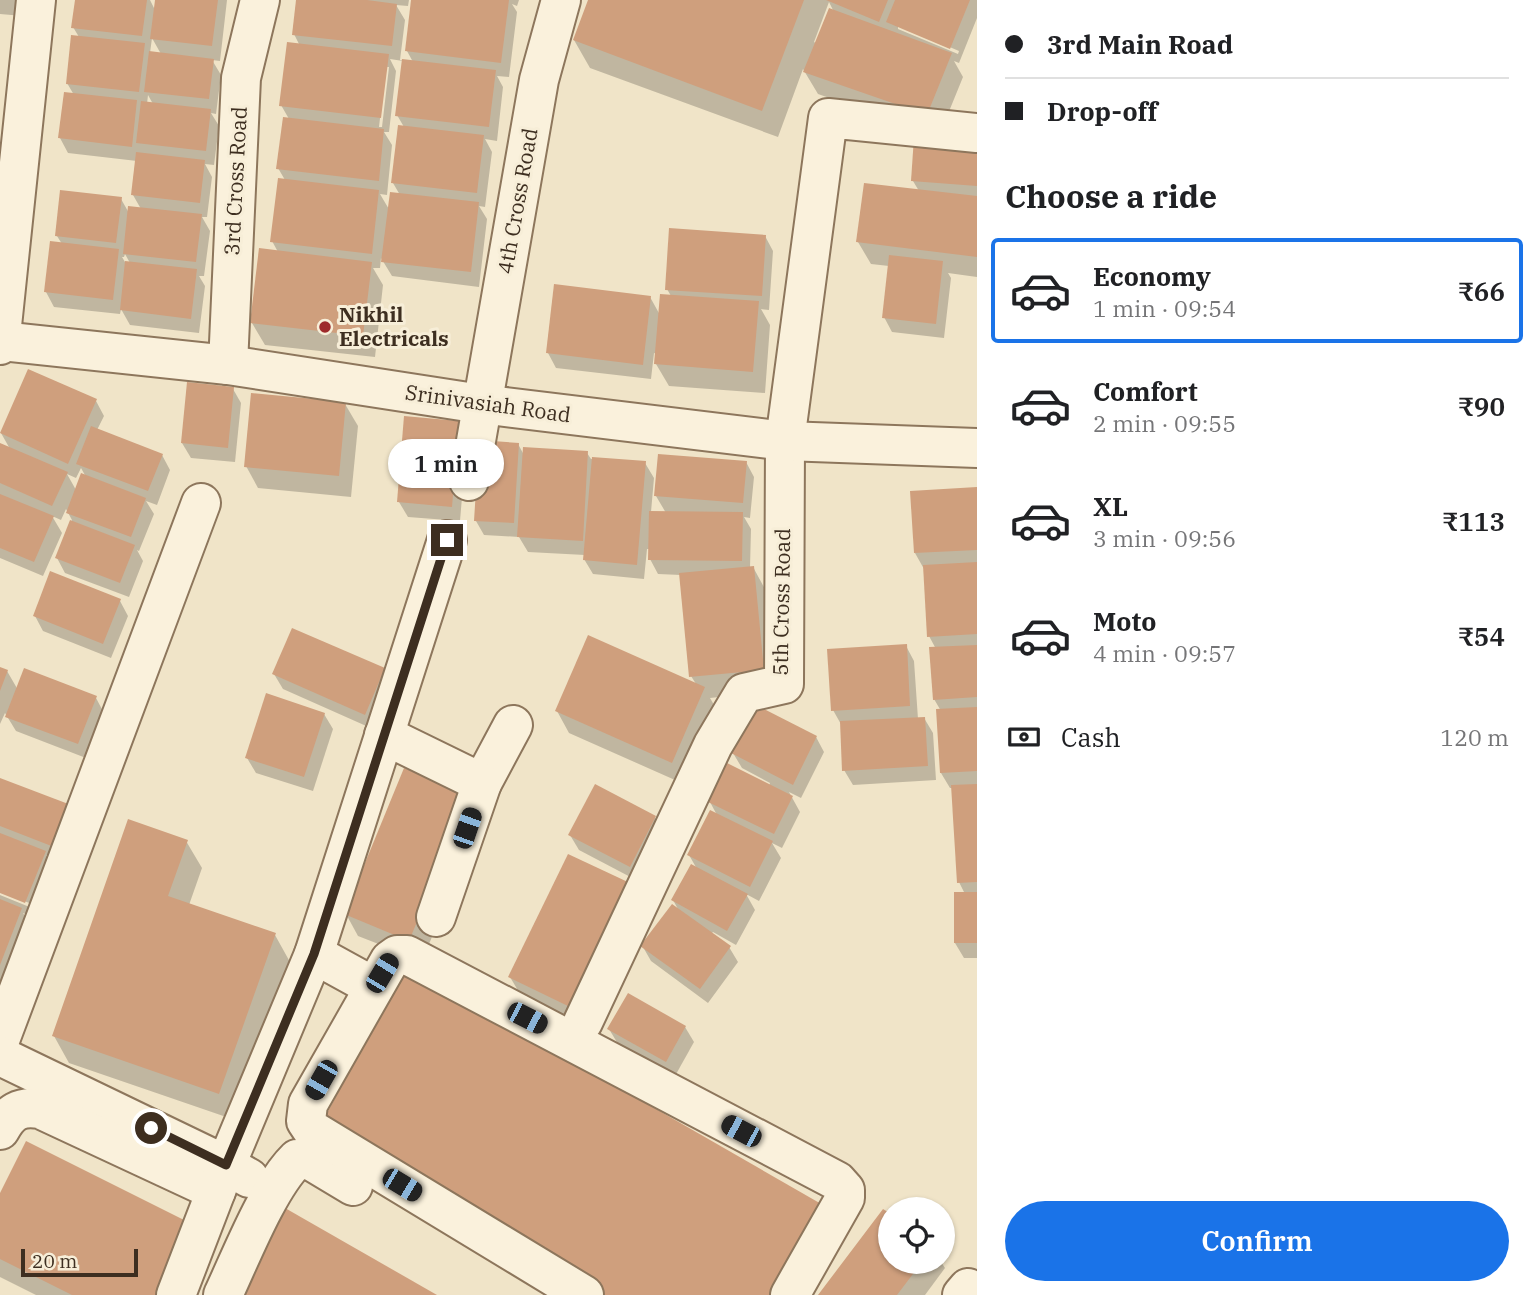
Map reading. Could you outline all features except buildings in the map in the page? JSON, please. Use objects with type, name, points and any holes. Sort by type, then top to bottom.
[{"type":"street","points":[[0,342],[36,0]]},
{"type":"street","name":"3rd Cross Road","points":[[228,365],[241,78],[260,0]]},
{"type":"street","name":"4th Cross Road","points":[[469,481],[540,80],[561,0]]},
{"type":"street","name":"5th Cross Road","points":[[583,1021],[713,745],[744,692],[784,684],[785,441],[828,118],[977,133]]},
{"type":"street","name":"Srinivasiah Road","points":[[0,342],[228,365],[481,404],[785,441],[977,448]]},
{"type":"street","points":[[0,1040],[201,503]]},
{"type":"street","points":[[176,1295],[221,1178],[314,954],[447,540]]},
{"type":"street","points":[[436,917],[482,783],[513,725]]},
{"type":"street","points":[[384,735],[482,783]]},
{"type":"street","points":[[314,954],[374,986]]},
{"type":"street","points":[[584,1295],[312,1130],[306,1121],[308,1104],[374,986],[390,960],[397,955],[407,956],[837,1181],[845,1190],[845,1198],[790,1295]]},
{"type":"street","points":[[0,1056],[221,1178]]},
{"type":"street","points":[[0,1130],[14,1111],[24,1107],[40,1109],[221,1178],[274,1191]]},
{"type":"street","points":[[223,1295],[274,1191],[298,1159],[308,1159],[535,1295]]},
{"type":"place","name":"Nikhil Electricals","points":[[325,327]]},
{"type":"route","points":[[151,1128],[226,1165],[314,954],[447,540]]}]
